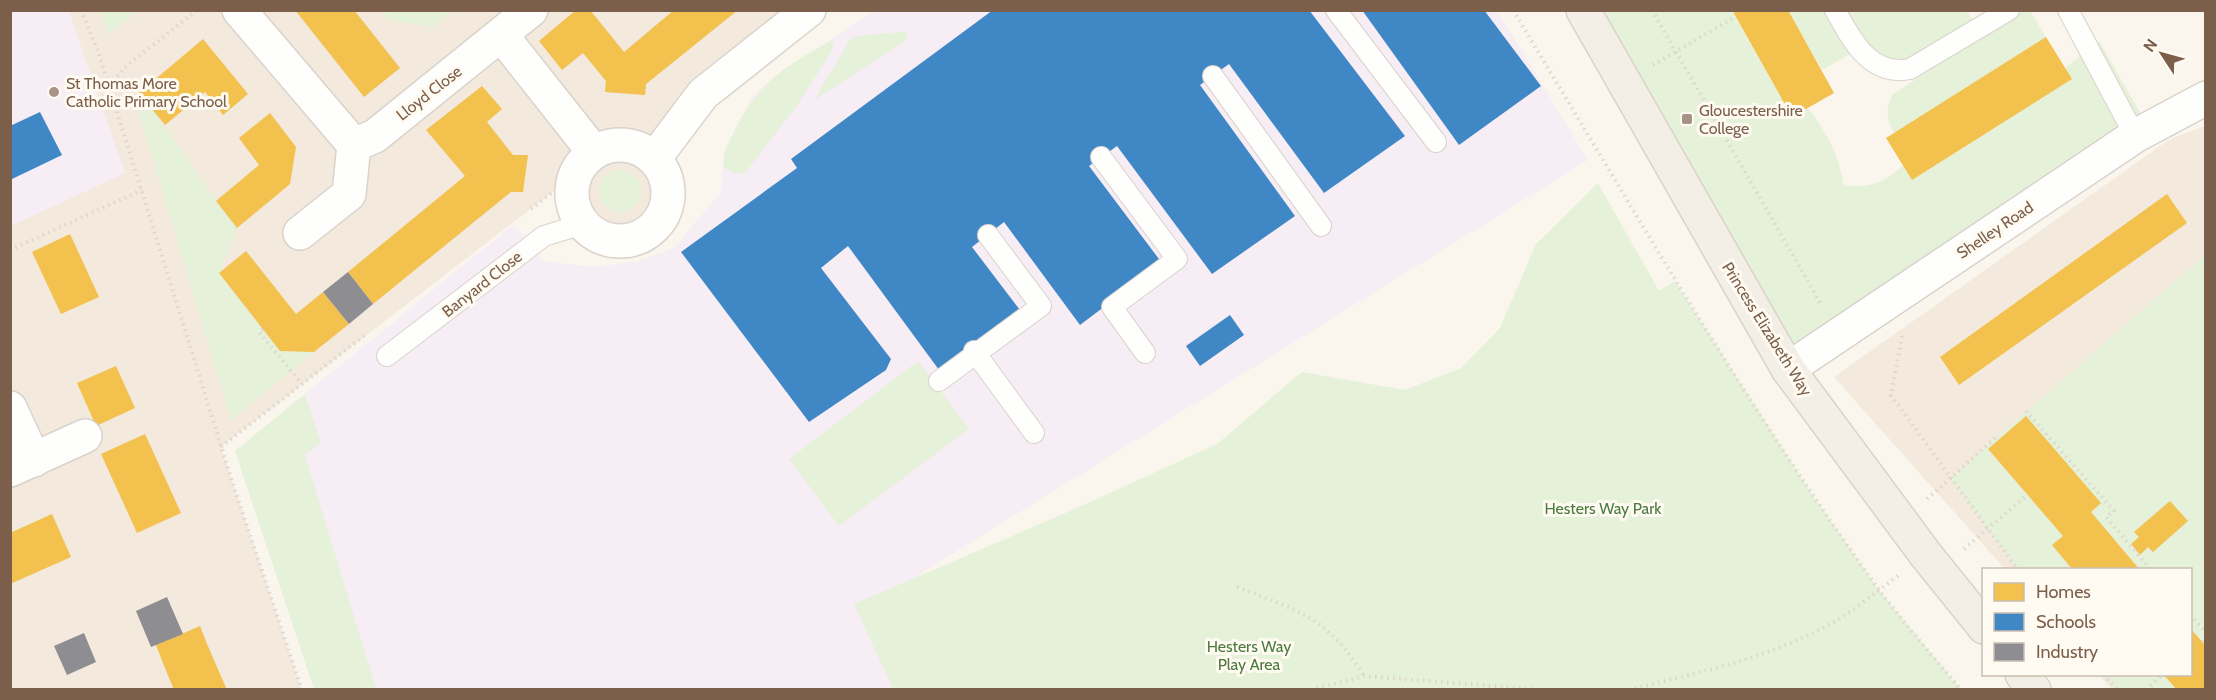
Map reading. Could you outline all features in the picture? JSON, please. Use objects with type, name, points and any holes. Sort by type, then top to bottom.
[{"type":"main road","name":"Princess Elizabeth Way","points":[[1583,10],[1788,369],[1982,626]]},
{"type":"main road","points":[[2023,676],[2034,690]]},
{"type":"street","points":[[239,10],[354,145],[349,194],[300,233]]},
{"type":"street","name":"Lloyd Close","points":[[354,145],[375,136],[502,36],[531,10]]},
{"type":"street","points":[[654,159],[703,94],[809,10]]},
{"type":"street","points":[[502,36],[593,151]]},
{"type":"street","name":"Shelley Road","points":[[1788,369],[2135,136],[2205,98]]},
{"type":"street","points":[[623,144],[634,147],[654,159],[664,172],[668,186],[668,200],[657,224],[637,238],[616,241],[593,233],[583,224],[576,211],[573,186],[582,161],[593,151],[623,144]]},
{"type":"street","points":[[10,408],[22,465],[85,436]]},
{"type":"lane","points":[[1335,10],[1436,142]]},
{"type":"lane","points":[[1835,10],[1856,47],[1879,67],[1897,72],[1910,69],[2009,10]]},
{"type":"lane","points":[[2067,10],[2135,136]]},
{"type":"lane","points":[[1213,76],[1321,226]]},
{"type":"lane","points":[[1101,157],[1177,259],[1112,308],[1145,352]]},
{"type":"lane","name":"Banyard Close","points":[[387,356],[544,236],[583,224]]},
{"type":"lane","points":[[939,381],[975,352],[1041,306],[988,235]]},
{"type":"lane","points":[[975,352],[1034,433]]},
{"type":"path","points":[[81,10],[110,86],[232,482],[302,690]]},
{"type":"path","points":[[110,86],[124,68],[197,10]]},
{"type":"path","points":[[1513,10],[1722,355],[1810,491],[1879,590],[1961,690]]},
{"type":"path","points":[[1652,10],[1838,336]]},
{"type":"path","points":[[1623,82],[1735,17]]},
{"type":"path","points":[[10,250],[142,190]]},
{"type":"path","points":[[1912,286],[1891,396],[2016,568]]},
{"type":"path","points":[[262,329],[259,332],[302,383]]},
{"type":"path","points":[[2026,411],[2114,511],[2106,517],[2149,568]]},
{"type":"path","points":[[1902,522],[1996,438]]},
{"type":"path","points":[[1629,690],[1709,671],[1770,651],[1828,626],[1879,590],[1933,563],[1986,529],[2027,495]]},
{"type":"path","points":[[2130,558],[2136,552]]},
{"type":"path","points":[[1237,587],[1287,604],[1313,619],[1342,644],[1364,676]]},
{"type":"path","points":[[2192,617],[2205,632]]},
{"type":"path","points":[[1311,690],[1364,676],[1545,690]]},
{"type":"path","points":[[2105,676],[2117,690]]},
{"type":"path","points":[[2146,690],[2162,676]]},
{"type":"shaded area","points":[[10,11],[809,11],[703,94],[664,172],[668,186],[664,213],[647,233],[626,241],[616,241],[593,233],[583,224],[576,211],[573,197],[575,175],[221,447],[302,690],[11,689]]},
{"type":"shaded area","name":"St Thomas More Catholic Primary School","points":[[10,11],[69,11],[125,173],[11,226]]},
{"type":"shaded area","points":[[873,11],[1498,11],[1588,160],[865,608],[897,689],[314,689],[235,451],[514,224],[543,261],[595,267],[638,261],[674,248],[721,192],[724,151],[752,97],[765,84]]},
{"type":"shaded area","points":[[2205,126],[2205,689],[2112,689],[2100,676],[2192,676],[2192,568],[2004,568],[1834,377],[2170,139]]},
{"type":"green space","points":[[100,10],[138,10],[138,11],[108,35]]},
{"type":"green space","points":[[380,11],[454,11],[433,27],[388,20]]},
{"type":"green space","points":[[1583,11],[1732,11],[1792,117],[1808,108],[1831,144],[1839,163],[1843,184],[1851,186],[1876,183],[1891,176],[1903,165],[1913,179],[2072,79],[2065,68],[2099,41],[2149,128],[1788,369]]},
{"type":"green space","points":[[1788,11],[1825,11],[1850,54],[1822,70]]},
{"type":"green space","points":[[1835,11],[1967,11],[1978,29],[1910,69],[1879,67]]},
{"type":"green space","points":[[2020,11],[2030,11],[2046,37],[1894,133],[1888,114],[1893,94]]},
{"type":"green space","points":[[908,31],[906,41],[814,100],[852,37]]},
{"type":"green space","points":[[832,40],[834,45],[830,54],[796,107],[745,173],[733,173],[723,167],[730,140],[747,108],[757,95],[778,74]]},
{"type":"green space","points":[[139,93],[237,228],[219,273],[280,351],[314,352],[231,420],[137,106]]},
{"type":"green space","points":[[620,170],[635,176],[641,191],[635,206],[620,212],[605,206],[599,191],[605,176]]},
{"type":"green space","name":"Hesters Way Park","points":[[1598,183],[1659,291],[1675,281],[1810,491],[1879,590],[1961,689],[893,689],[854,604],[1077,508],[1217,444],[1302,372],[1405,390],[1461,368],[1500,328],[1536,244]]},
{"type":"green space","points":[[2205,255],[2205,645],[2192,629],[2192,568],[2139,568],[2091,512],[2025,417],[1988,450],[2063,536],[2073,568],[2017,568],[1950,479]]},
{"type":"green space","points":[[918,361],[969,429],[839,526],[789,459]]},
{"type":"green space","points":[[305,394],[321,443],[305,455],[376,689],[314,689],[235,451]]},
{"type":"green space","points":[[2105,676],[2165,676],[2177,689],[2117,689]]},
{"type":"building: Homes","points":[[295,10],[354,10],[400,68],[364,97]]},
{"type":"building: Homes","points":[[576,10],[590,10],[624,52],[674,10],[738,10],[646,84],[645,95],[605,92],[606,81],[583,53],[562,70],[539,41]]},
{"type":"building: Homes","points":[[1732,10],[1788,10],[1834,93],[1792,117]]},
{"type":"building: Homes","points":[[2046,37],[2072,79],[1912,180],[1886,138]]},
{"type":"building: Homes","points":[[203,39],[248,94],[223,115],[205,92],[165,125],[139,93]]},
{"type":"building: Homes","points":[[482,86],[502,109],[487,122],[513,155],[528,155],[523,192],[511,192],[373,304],[348,272],[465,176],[426,130]]},
{"type":"building: Homes","points":[[270,113],[296,147],[290,184],[237,228],[216,201],[259,165],[239,138]]},
{"type":"building: Homes","points":[[2167,194],[2187,223],[1959,385],[1940,357]]},
{"type":"building: Homes","points":[[70,234],[99,297],[61,314],[32,252]]},
{"type":"building: Homes","points":[[246,251],[296,314],[323,292],[349,324],[314,352],[280,351],[219,273]]},
{"type":"building: Homes","points":[[116,366],[135,408],[96,426],[77,383]]},
{"type":"building: Homes","points":[[2026,416],[2101,503],[2091,512],[2138,568],[2071,568],[2052,545],[2063,536],[1988,449]]},
{"type":"building: Homes","points":[[145,434],[181,513],[137,533],[101,454]]},
{"type":"building: Homes","points":[[2170,501],[2188,521],[2153,552],[2148,547],[2140,555],[2131,544],[2139,537],[2134,532]]},
{"type":"building: Homes","points":[[52,514],[71,557],[10,584],[10,533]]},
{"type":"building: Homes","points":[[200,626],[227,690],[174,690],[156,645]]},
{"type":"building: Homes","points":[[2192,630],[2205,645],[2205,690],[2177,690],[2165,676],[2192,676]]},
{"type":"building: Schools","points":[[993,10],[1309,10],[1405,136],[1324,193],[1229,64],[1200,85],[1295,216],[1212,274],[1117,146],[1089,166],[1162,263],[1080,325],[1004,222],[972,247],[1023,314],[942,374],[848,246],[821,268],[891,359],[886,370],[809,422],[681,252],[797,168],[791,159]]},
{"type":"building: Schools","points":[[1362,10],[1484,10],[1541,86],[1459,145]]},
{"type":"building: Schools","points":[[40,112],[62,155],[10,180],[10,126]]},
{"type":"building: Schools","points":[[1230,315],[1244,335],[1200,366],[1186,346]]},
{"type":"building: Industry","points":[[348,272],[373,304],[349,324],[323,292]]},
{"type":"building: Industry","points":[[167,597],[183,634],[151,647],[136,611]]},
{"type":"building: Industry","points":[[84,633],[96,662],[67,675],[54,646]]},
{"type":"place","name":"St Thomas More Catholic Primary School","points":[[54,92]]},
{"type":"place","name":"Gloucestershire College","points":[[1687,119]]},
{"type":"park label","name":"Hesters Way Play Area","points":[[1249,655]]}]
